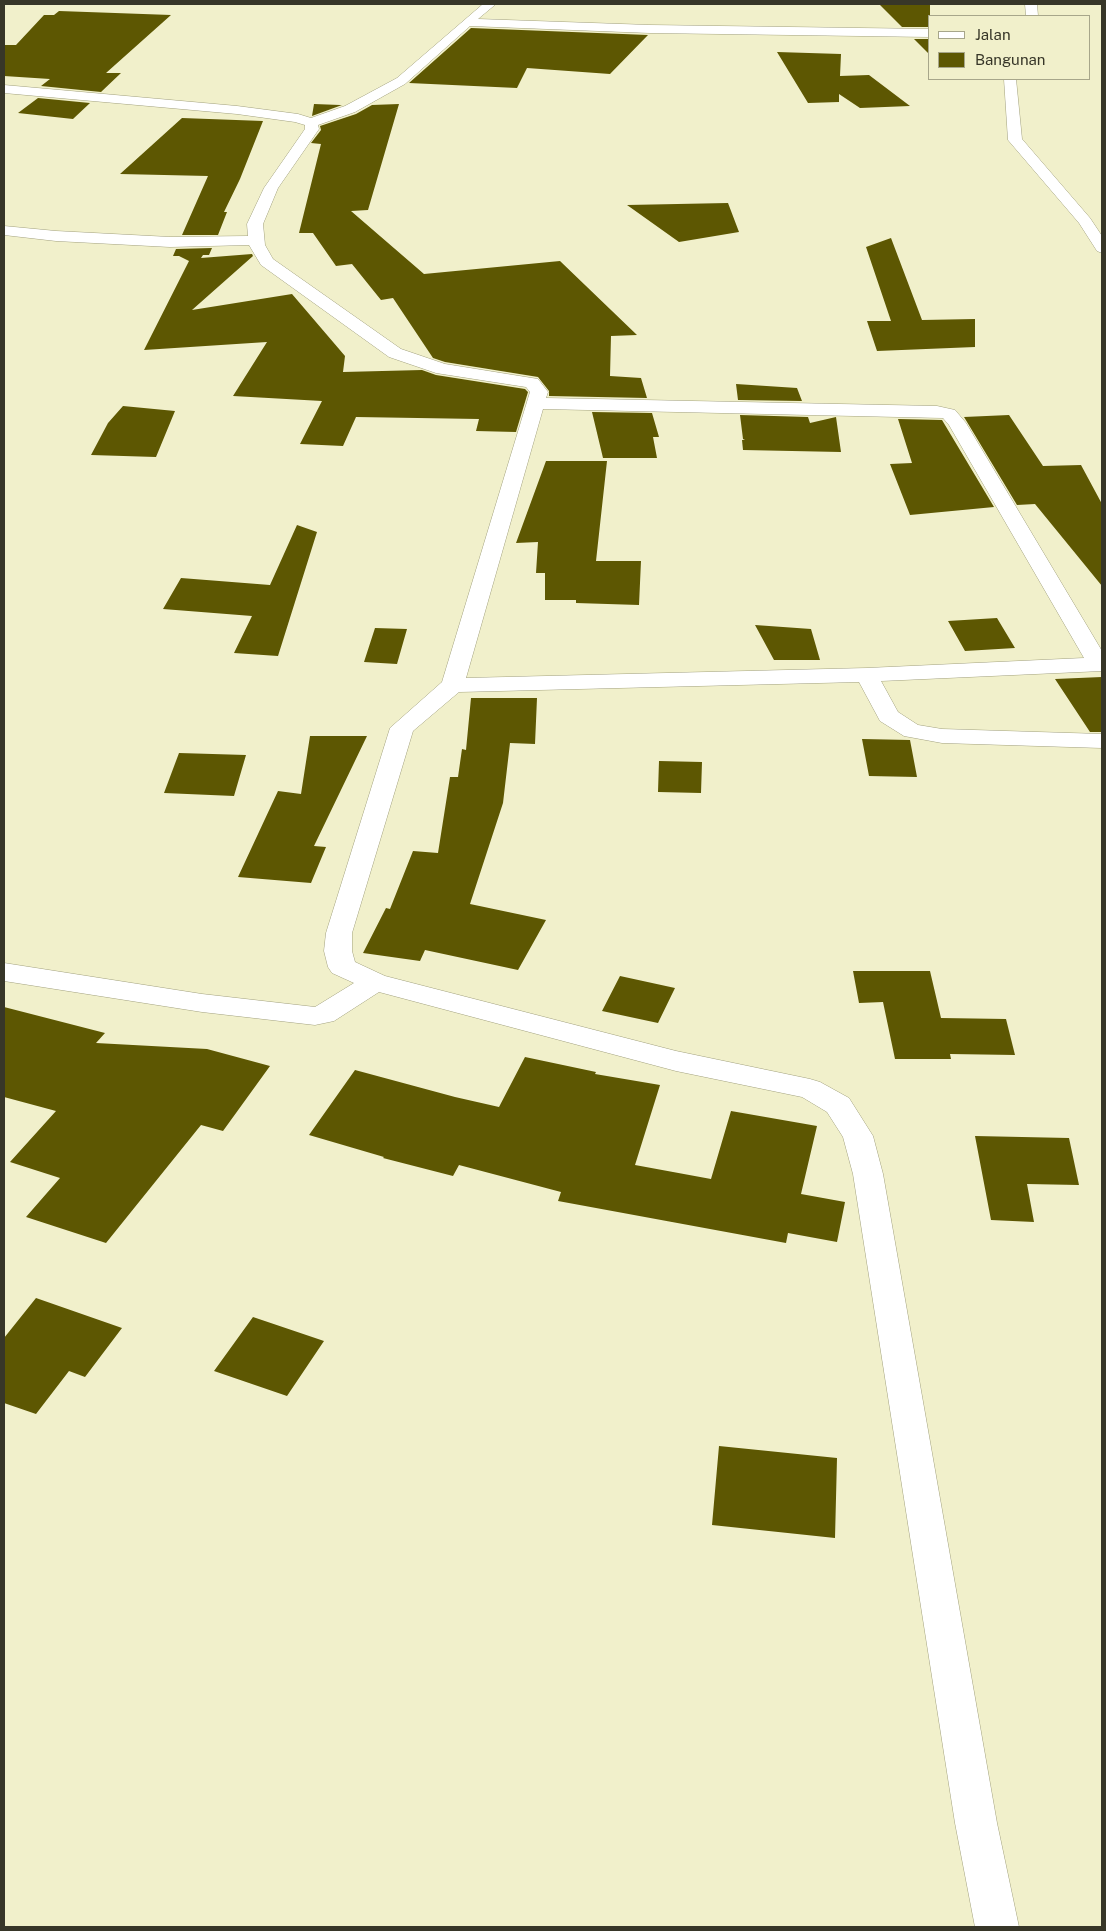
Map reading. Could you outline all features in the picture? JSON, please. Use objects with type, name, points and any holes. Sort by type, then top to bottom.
[{"type":"street","points":[[4,89],[237,110],[298,118],[311,123],[350,109],[401,81],[490,4]]},
{"type":"street","points":[[468,22],[650,29],[928,33]]},
{"type":"street","points":[[1010,80],[1014,140],[1085,221],[1102,248]]},
{"type":"street","points":[[311,123],[312,130],[271,188],[255,224],[257,245],[267,262],[395,354],[442,369],[532,383],[539,392],[453,685],[402,728],[339,933],[338,951],[342,967],[375,982],[676,1061],[810,1089],[838,1105],[858,1136],[868,1174],[976,1823],[996,1927]]},
{"type":"street","points":[[4,232],[170,242],[256,240]]},
{"type":"street","points":[[453,685],[868,675],[1101,664],[957,423],[949,414],[936,411],[536,403]]},
{"type":"street","points":[[868,675],[888,716],[912,731],[942,736],[1102,741]]},
{"type":"street","points":[[4,972],[202,1004],[316,1016],[324,1015],[375,982]]},
{"type":"building","points":[[879,4],[930,4],[928,27],[902,27]]},
{"type":"building","points":[[59,11],[171,15],[106,73],[121,73],[101,92],[41,86],[50,79],[4,76],[4,45],[16,45],[44,15],[54,15]]},
{"type":"building","points":[[471,28],[648,35],[610,74],[527,68],[517,88],[409,83]]},
{"type":"building","points":[[914,39],[928,39],[928,53]]},
{"type":"building","points":[[777,52],[841,54],[840,76],[869,75],[910,106],[860,108],[839,94],[839,102],[808,103]]},
{"type":"building","points":[[38,98],[90,103],[73,119],[18,113]]},
{"type":"building","points":[[314,104],[340,105],[342,105],[312,116]]},
{"type":"building","points":[[399,104],[368,210],[351,211],[424,274],[560,261],[637,335],[611,336],[610,376],[641,378],[647,398],[549,396],[549,391],[538,377],[445,362],[433,358],[393,298],[381,300],[352,264],[336,266],[313,233],[299,233],[321,144],[311,143],[321,130],[320,126],[356,114],[372,105]]},
{"type":"building","points":[[182,118],[263,121],[240,179],[224,212],[227,212],[218,235],[182,235],[208,176],[120,174]]},
{"type":"building","points":[[728,203],[739,232],[679,242],[627,205]]},
{"type":"building","points":[[891,238],[922,320],[975,319],[975,347],[877,351],[867,321],[891,321],[866,247]]},
{"type":"building","points":[[212,248],[209,255],[203,255],[201,258],[252,254],[253,256],[192,310],[292,294],[345,356],[343,372],[422,370],[436,375],[525,389],[528,392],[516,432],[476,431],[479,419],[356,417],[343,446],[300,444],[322,401],[233,396],[267,342],[144,350],[189,261],[179,256],[173,256],[176,249]]},
{"type":"building","points":[[736,384],[797,388],[802,401],[738,400]]},
{"type":"building","points":[[123,406],[175,411],[156,457],[91,455],[108,423]]},
{"type":"building","points":[[592,412],[652,413],[659,437],[653,437],[657,458],[603,458]]},
{"type":"building","points":[[740,415],[808,417],[810,423],[836,417],[841,452],[743,450],[742,440],[745,440],[743,439]]},
{"type":"building","points":[[1009,415],[1043,466],[1081,465],[1102,504],[1102,586],[1035,504],[1017,505],[964,417]]},
{"type":"building","points":[[898,419],[942,420],[994,507],[910,515],[890,464],[912,463]]},
{"type":"building","points":[[546,461],[607,461],[596,561],[641,561],[639,605],[576,603],[576,600],[545,600],[545,573],[536,573],[538,542],[516,543]]},
{"type":"building","points":[[297,525],[317,532],[278,656],[234,653],[252,616],[163,609],[181,578],[270,585]]},
{"type":"building","points":[[997,618],[1015,648],[965,651],[948,621]]},
{"type":"building","points":[[755,625],[811,629],[820,660],[774,660]]},
{"type":"building","points":[[375,628],[407,629],[397,664],[364,662]]},
{"type":"building","points":[[1102,677],[1102,732],[1090,732],[1055,679]]},
{"type":"building","points":[[471,698],[537,698],[535,744],[510,743],[503,803],[470,904],[546,920],[518,970],[425,950],[420,961],[363,953],[386,908],[390,909],[413,851],[438,853],[450,777],[458,777],[462,749],[466,750]]},
{"type":"building","points":[[310,736],[367,736],[314,846],[326,847],[311,883],[238,877],[278,791],[301,794]]},
{"type":"building","points":[[862,739],[910,740],[917,777],[869,776]]},
{"type":"building","points":[[179,753],[246,755],[234,796],[164,793]]},
{"type":"building","points":[[659,761],[702,762],[701,793],[658,792]]},
{"type":"building","points":[[853,971],[930,971],[941,1018],[1006,1019],[1015,1055],[950,1054],[951,1059],[895,1059],[883,1002],[859,1003]]},
{"type":"building","points":[[620,976],[675,988],[658,1023],[602,1011]]},
{"type":"building","points":[[4,1007],[105,1033],[96,1043],[207,1049],[270,1066],[223,1131],[201,1125],[106,1243],[26,1217],[60,1178],[10,1162],[56,1111],[4,1097]]},
{"type":"building","points":[[525,1057],[596,1072],[595,1074],[660,1085],[635,1165],[711,1179],[731,1111],[817,1126],[801,1194],[845,1202],[837,1242],[788,1233],[786,1243],[558,1201],[561,1192],[459,1165],[453,1176],[383,1158],[309,1135],[355,1070],[499,1107]]},
{"type":"building","points":[[975,1136],[1069,1138],[1079,1185],[1027,1184],[1034,1222],[991,1220]]},
{"type":"building","points":[[36,1298],[122,1328],[85,1377],[69,1371],[36,1414],[4,1403],[4,1338]]},
{"type":"building","points":[[253,1317],[324,1341],[287,1396],[214,1371]]},
{"type":"building","points":[[719,1446],[837,1458],[835,1538],[712,1525]]}]
